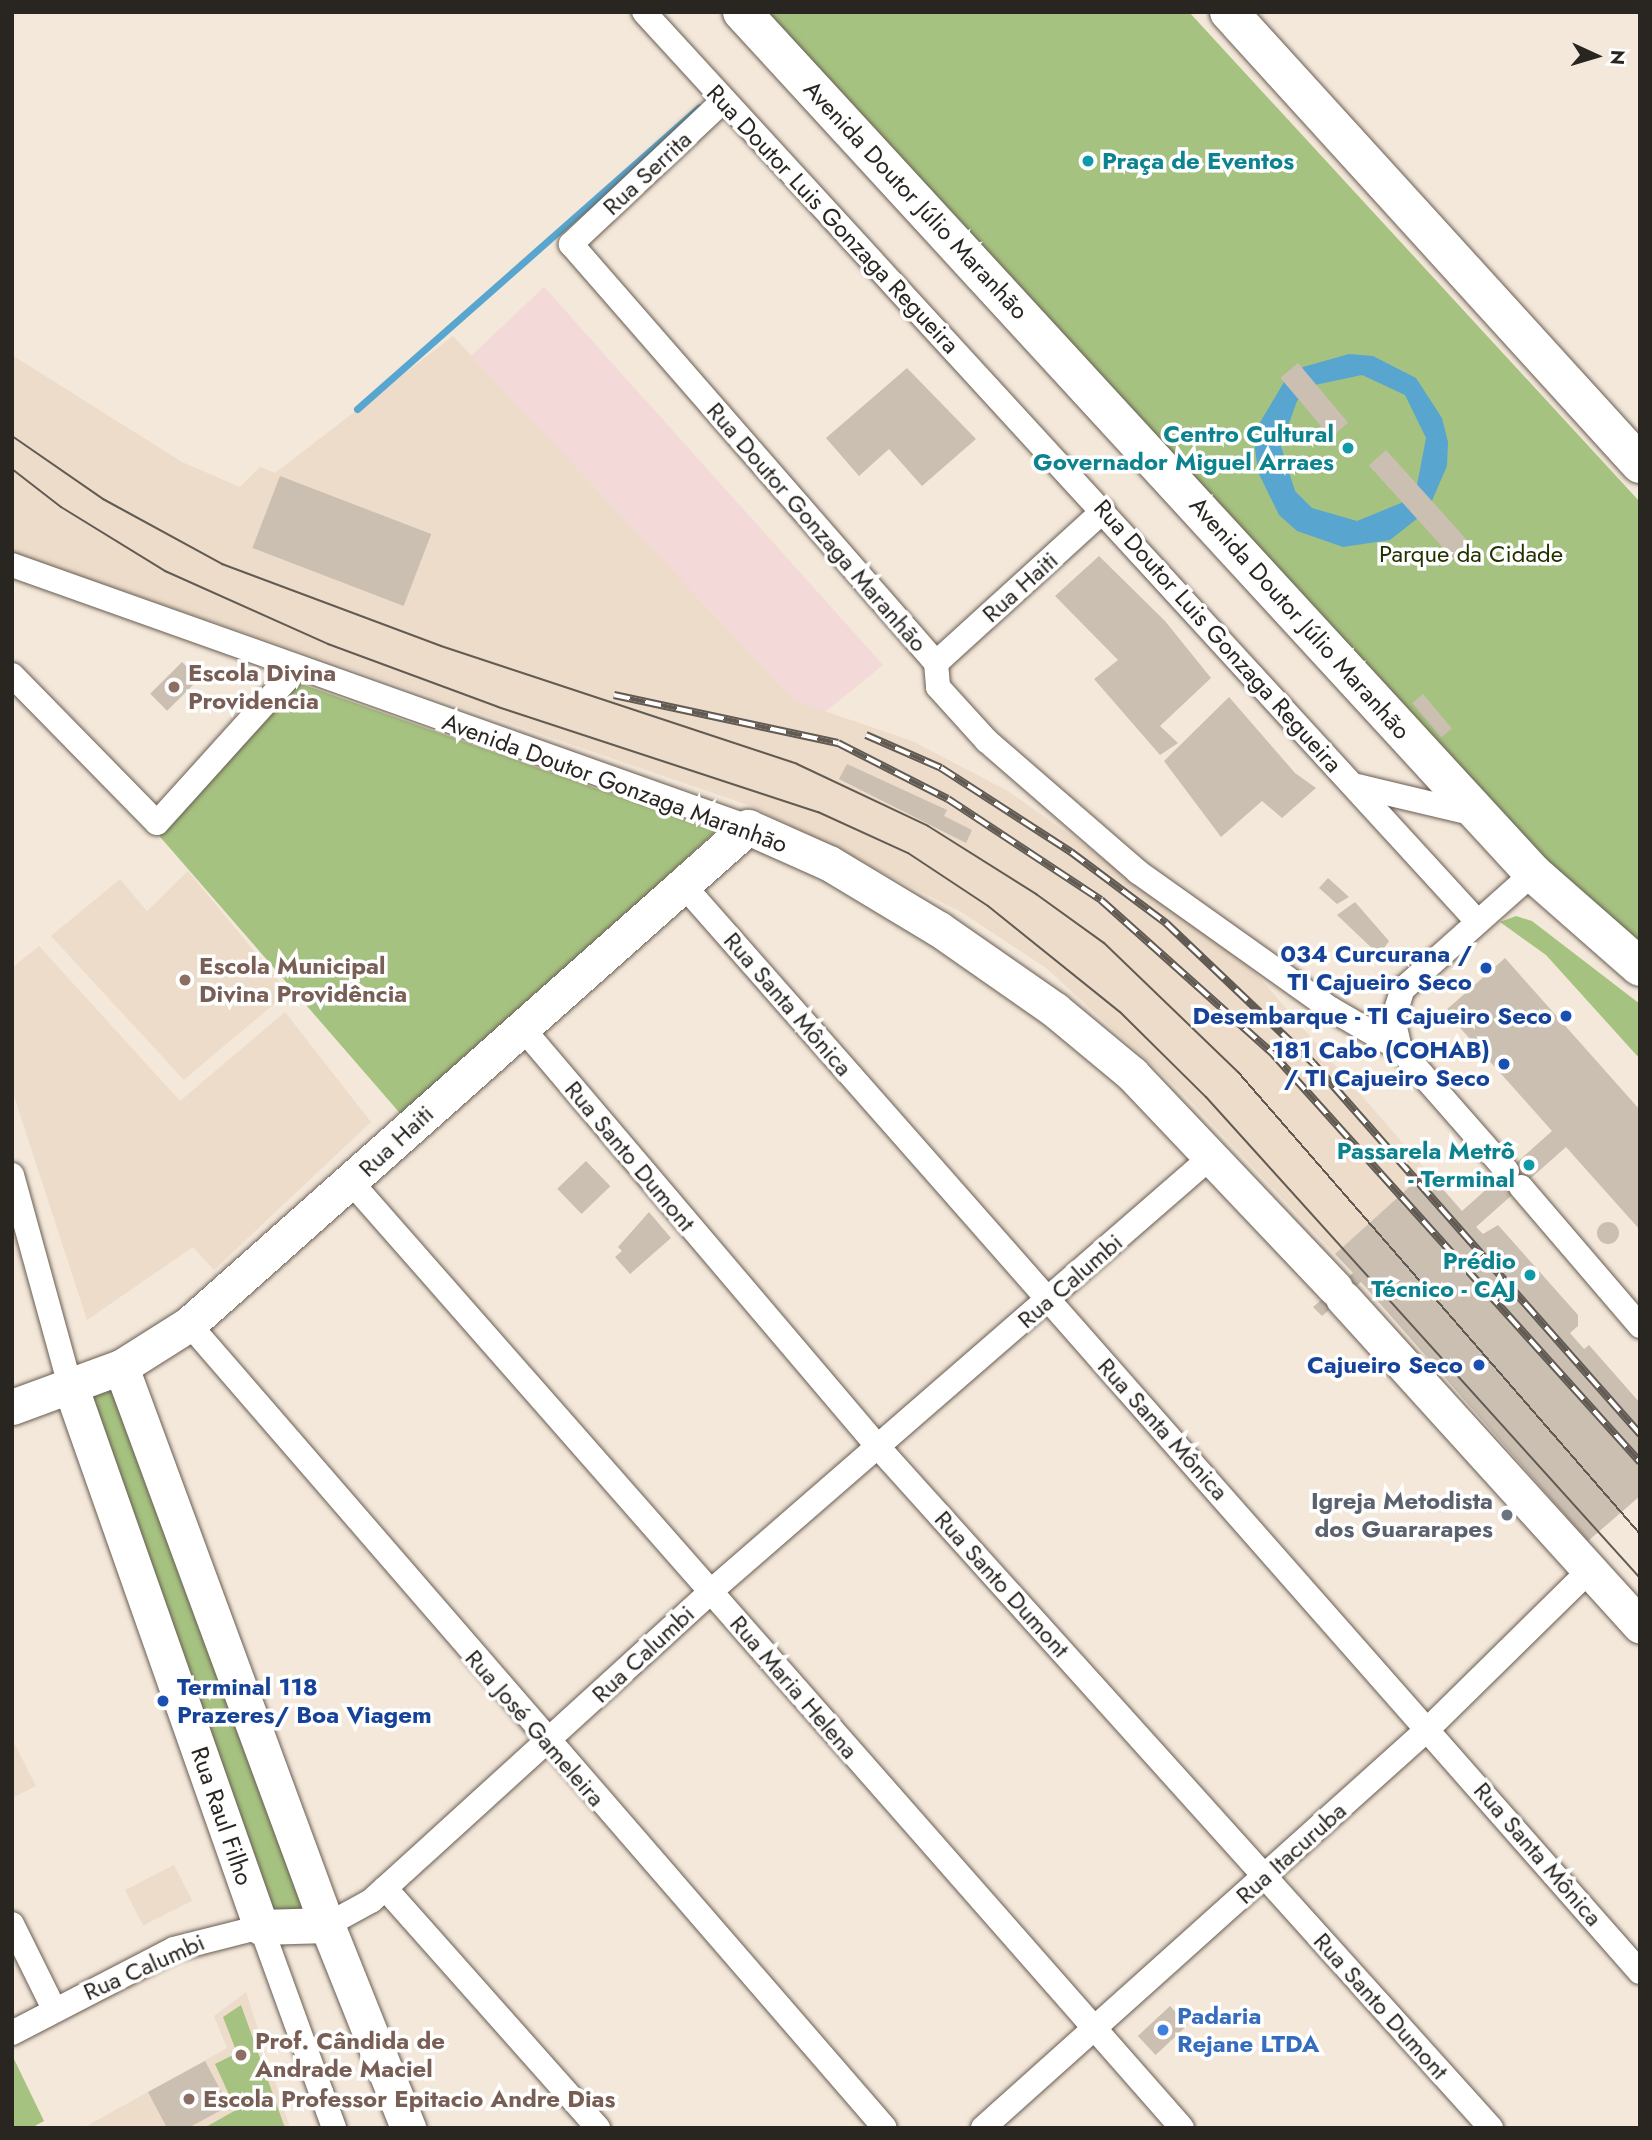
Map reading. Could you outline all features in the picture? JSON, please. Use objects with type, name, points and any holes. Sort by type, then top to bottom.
[{"type":"highway","name":"Avenida Doutor Júlio Maranhão","points":[[742,12],[1533,873],[1640,967]]},
{"type":"highway","points":[[1229,12],[1640,464]]},
{"type":"street","name":"Rua Doutor Luis Gonzaga Regueira","points":[[644,12],[1478,922]]},
{"type":"street","name":"Rua Serrita","points":[[571,244],[723,101]]},
{"type":"street","name":"Rua Doutor Gonzaga Maranhão","points":[[571,244],[936,663],[934,676],[946,699],[1070,819],[1310,995],[1400,1049]]},
{"type":"street","name":"Rua Haiti","points":[[936,663],[1103,511]]},
{"type":"street","name":"Avenida Doutor Gonzaga Maranhão","points":[[12,565],[296,669],[748,827],[829,863],[939,929],[1055,1010],[1132,1074],[1213,1155],[1640,1626]]},
{"type":"street","points":[[12,675],[158,823],[296,669]]},
{"type":"street","points":[[1353,785],[1481,815]]},
{"type":"street","name":"Rua Haiti","points":[[12,1407],[121,1367],[189,1324],[351,1182],[401,1133],[524,1030],[685,887],[748,827]]},
{"type":"street","points":[[1533,873],[1403,989],[1393,1019],[1400,1049],[1640,1326]]},
{"type":"street","name":"Rua Santa Mônica","points":[[685,887],[1429,1728],[1640,1972]]},
{"type":"street","name":"Rua Santo Dumont","points":[[524,1030],[879,1448],[1491,2128]]},
{"type":"street","name":"Rua Calumbi","points":[[12,2033],[174,1949],[261,1927],[327,1925],[351,1915],[385,1888],[547,1743],[710,1592],[879,1448],[1213,1155]]},
{"type":"street","points":[[12,1174],[70,1385]]},
{"type":"street","name":"Rua Maria Helena","points":[[351,1182],[1182,2128]]},
{"type":"street","name":"Rua José Gameleira","points":[[189,1324],[547,1743],[885,2128]]},
{"type":"street","points":[[121,1367],[327,1925],[408,2128]]},
{"type":"street","name":"Rua Raul Filho","points":[[70,1385],[334,2128]]},
{"type":"street","name":"Rua Itacuruba","points":[[983,2128],[1429,1728],[1590,1570]]},
{"type":"street","points":[[385,1888],[598,2128]]},
{"type":"street","points":[[12,1924],[54,2009]]},
{"type":"shaded area","points":[[544,287],[883,665],[825,712],[795,701],[471,356]]},
{"type":"shaded area","points":[[453,336],[795,701],[912,741],[1008,791],[1239,954],[1427,1171],[1335,1254],[1185,1095],[1046,968],[961,912],[751,806],[12,553],[12,355],[182,462],[240,487],[260,467],[275,473]]},
{"type":"shaded area","name":"Escola Municipal Divina Providência","points":[[188,871],[288,992],[184,1080],[51,936],[120,879],[147,911]]},
{"type":"shaded area","points":[[39,946],[180,1101],[285,1012],[371,1122],[214,1270],[193,1247],[87,1320],[12,1090],[12,968]]},
{"type":"shaded area","points":[[12,1739],[36,1786],[12,1798]]},
{"type":"shaded area","points":[[174,1865],[192,1901],[143,1926],[125,1890]]},
{"type":"shaded area","name":"Prof. Cândida de Andrade Maciel","points":[[246,1992],[290,2128],[83,2128],[227,2048],[214,2016]]},
{"type":"green space","name":"Parque da Cidade","points":[[760,12],[1189,12],[1640,502],[1640,953],[1616,936]]},
{"type":"green space","points":[[293,681],[716,831],[405,1119],[155,831]]},
{"type":"green space","points":[[1516,916],[1532,921],[1640,1004],[1640,1059],[1546,955],[1500,922]]},
{"type":"green space","points":[[121,1367],[315,1897],[294,1924],[257,1917],[70,1385]]},
{"type":"green space","points":[[241,2005],[285,2128],[204,2128],[236,2110],[215,2064],[237,2053],[223,2017]]},
{"type":"green space","points":[[12,2055],[44,2121],[31,2128],[12,2128]]},
{"type":"water","points":[[1349,354],[1373,356],[1416,378],[1442,418],[1448,442],[1447,466],[1428,510],[1390,540],[1343,547],[1297,531],[1279,515],[1258,472],[1255,448],[1259,424],[1284,382],[1303,367]],"holes":[[[1362,375],[1405,395],[1426,438],[1417,485],[1401,503],[1357,521],[1312,508],[1295,491],[1281,446],[1297,401],[1315,385]]]},
{"type":"building","points":[[1298,363],[1348,423],[1331,438],[1280,378]]},
{"type":"building","points":[[907,368],[976,439],[922,486],[889,449],[859,476],[826,438]]},
{"type":"building","points":[[1386,450],[1470,544],[1453,559],[1369,465]]},
{"type":"building","points":[[280,476],[431,534],[404,606],[252,548]]},
{"type":"building","points":[[1099,556],[1165,621],[1211,678],[1160,726],[1178,743],[1160,755],[1094,679],[1118,660],[1055,596]]},
{"type":"building","name":"Escola Divina Providencia","points":[[182,662],[199,679],[167,711],[150,694]]},
{"type":"building","points":[[1423,694],[1452,728],[1441,737],[1412,703]]},
{"type":"building","points":[[1229,697],[1295,773],[1316,788],[1282,818],[1262,801],[1221,837],[1164,761]]},
{"type":"building","points":[[847,764],[947,810],[944,816],[972,830],[966,843],[839,779]]},
{"type":"building","points":[[1328,878],[1349,897],[1337,904],[1319,888]]},
{"type":"building","points":[[1355,902],[1389,941],[1379,955],[1337,915]]},
{"type":"building","points":[[1505,958],[1640,1110],[1640,1230],[1566,1147],[1476,1227],[1483,1234],[1498,1225],[1578,1315],[1578,1326],[1570,1333],[1584,1349],[1589,1345],[1640,1403],[1640,1496],[1588,1541],[1361,1282],[1322,1316],[1313,1307],[1353,1273],[1335,1254],[1427,1171],[1462,1211],[1552,1131],[1445,1011]]},
{"type":"building","points":[[586,1161],[610,1186],[582,1214],[557,1189]]},
{"type":"building","points":[[649,1212],[671,1238],[630,1274],[615,1257],[622,1251],[618,1247]]},
{"type":"building","points":[[1608,1222],[1616,1225],[1619,1233],[1616,1241],[1608,1244],[1600,1241],[1597,1233],[1600,1225]]},
{"type":"building","name":"Padaria Rejane LTDA","points":[[1170,2006],[1188,2025],[1156,2055],[1138,2036]]},
{"type":"building","name":"Escola Professor Epitacio Andre Dias","points":[[205,2061],[229,2106],[188,2128],[167,2128],[148,2092]]},
{"type":"waterway","points":[[357,409],[699,107]]},
{"type":"tram line","points":[[12,436],[103,499],[222,564],[441,646],[797,764],[928,826],[1036,894],[1104,943],[1238,1072],[1640,1534]]},
{"type":"tram line","points":[[12,469],[61,507],[165,571],[328,644],[498,707],[818,812],[908,853],[988,906],[1120,1012],[1206,1097],[1640,1578]]},
{"type":"railway","points":[[614,695],[838,743],[948,799],[1101,900],[1273,1054],[1640,1462]]},
{"type":"railway","points":[[866,735],[941,768],[1071,852],[1166,923],[1313,1063],[1640,1434]]},
{"type":"place","name":"Praça de Eventos","points":[[1088,161]]},
{"type":"place","name":"Centro Cultural Governador Miguel Arraes","points":[[1348,448]]},
{"type":"place","name":"Escola Divina Providencia","points":[[174,687]]},
{"type":"place","name":"034 Curcurana / TI Cajueiro Seco","points":[[1486,968]]},
{"type":"place","name":"Escola Municipal Divina Providência","points":[[185,980]]},
{"type":"place","name":"Desembarque - TI Cajueiro Seco","points":[[1566,1016]]},
{"type":"place","name":"181 Cabo (COHAB) / TI Cajueiro Seco","points":[[1504,1064]]},
{"type":"place","name":"Passarela Metrô - Terminal","points":[[1529,1165]]},
{"type":"place","name":"Prédio Técnico - CAJ","points":[[1530,1275]]},
{"type":"place","name":"Cajueiro Seco","points":[[1479,1365]]},
{"type":"place","name":"Igreja Metodista dos Guararapes","points":[[1507,1515]]},
{"type":"place","name":"Terminal 118 Prazeres/ Boa Viagem","points":[[163,1701]]},
{"type":"place","name":"Padaria Rejane LTDA","points":[[1163,2030]]},
{"type":"place","name":"Prof. Cândida de Andrade Maciel","points":[[241,2055]]},
{"type":"place","name":"Escola Professor Epitacio Andre Dias","points":[[189,2099]]}]
